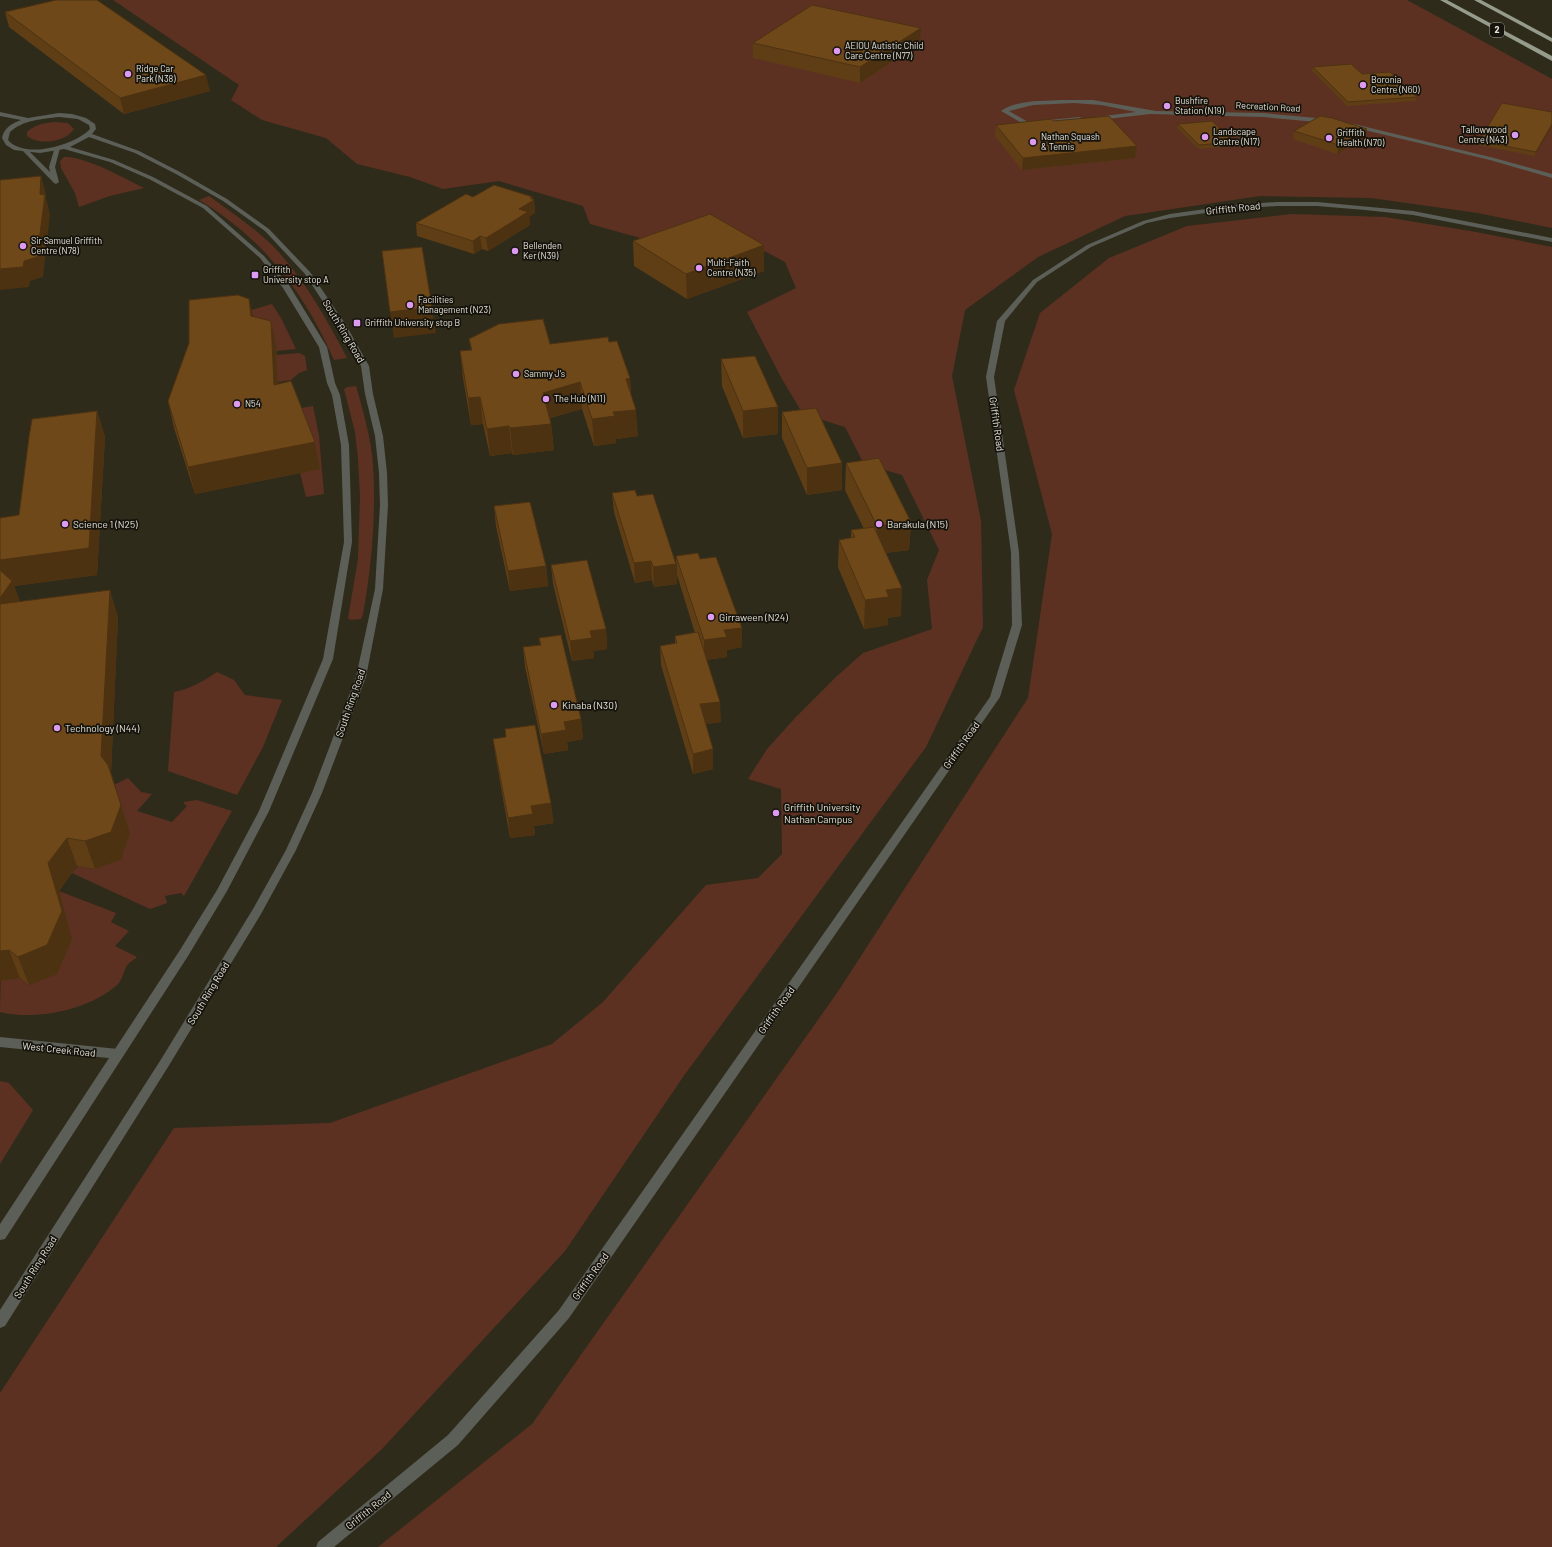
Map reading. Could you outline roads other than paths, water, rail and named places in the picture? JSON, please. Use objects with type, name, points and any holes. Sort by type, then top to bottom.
[{"type":"highway","name":"2","points":[[1443,0],[1552,59]]},
{"type":"highway","name":"2","points":[[1477,0],[1552,40]]},
{"type":"street","name":"Recreation Road","points":[[1154,112],[1091,101],[1025,104],[1007,108],[1004,111],[1024,123],[1036,124],[1061,120],[1154,112],[1295,117],[1331,122]]},
{"type":"street","points":[[0,114],[28,120]]},
{"type":"street","points":[[59,115],[77,117],[86,120],[92,124],[93,129],[89,135],[76,143],[61,147],[25,150],[7,143],[4,138],[9,129],[28,120],[59,115]]},
{"type":"street","points":[[0,126],[9,129]]},
{"type":"street","points":[[1350,126],[1492,159],[1552,176]]},
{"type":"street","name":"South Ring Road","points":[[0,1322],[168,1058],[257,911],[291,850],[317,793],[361,678],[379,588],[384,505],[383,473],[379,436],[369,394],[365,366],[342,325],[308,273],[266,230],[225,200],[178,173],[137,152],[89,135]]},
{"type":"street","points":[[25,150],[36,159],[56,182],[52,168],[61,147]]},
{"type":"street","points":[[0,1235],[222,891],[264,810],[328,659],[348,542],[345,445],[336,395],[331,383],[323,347],[286,287],[262,257],[205,207],[151,178],[112,161],[61,147]]},
{"type":"street","name":"Griffith Road","points":[[323,1547],[453,1440],[564,1314],[995,697],[1018,625],[1015,552],[990,377],[1002,321],[1035,281],[1089,246],[1145,222],[1170,216],[1234,207],[1317,204],[1365,208],[1413,213],[1552,240]]},
{"type":"street","name":"West Creek Road","points":[[0,1042],[118,1054]]},
{"type":"place","name":"AEIOU Autistic Child Care Centre (N77)","points":[[837,51]]},
{"type":"place","name":"Ridge Car Park (N38)","points":[[128,74]]},
{"type":"place","name":"Boronia Centre (N60)","points":[[1363,85]]},
{"type":"place","name":"Bushfire Station (N19)","points":[[1167,106]]},
{"type":"place","name":"Tallowwood Centre (N43)","points":[[1515,135]]},
{"type":"place","name":"Landscape Centre (N17)","points":[[1205,137]]},
{"type":"place","name":"Griffith Health (N70)","points":[[1329,138]]},
{"type":"place","name":"Nathan Squash & Tennis","points":[[1033,142]]},
{"type":"place","name":"Sir Samuel Griffith Centre (N78)","points":[[23,246]]},
{"type":"place","name":"Bellenden Ker (N39)","points":[[515,251]]},
{"type":"place","name":"Multi-Faith Centre (N35)","points":[[699,268]]},
{"type":"place","name":"Griffith University stop A","points":[[255,275]]},
{"type":"place","name":"Facilities Management (N23)","points":[[410,305]]},
{"type":"place","name":"Griffith University stop B","points":[[357,323]]},
{"type":"place","name":"Sammy J's","points":[[516,374]]},
{"type":"place","name":"The Hub (N11)","points":[[546,399]]},
{"type":"place","name":"N54","points":[[237,404]]},
{"type":"place","name":"Science 1 (N25)","points":[[65,524]]},
{"type":"place","name":"Barakula (N15)","points":[[879,524]]},
{"type":"place","name":"Girraween (N24)","points":[[711,617]]},
{"type":"place","name":"Kinaba (N30)","points":[[554,705]]},
{"type":"place","name":"Technology (N44)","points":[[57,728]]},
{"type":"place","name":"Griffith University Nathan Campus","points":[[776,813]]}]
